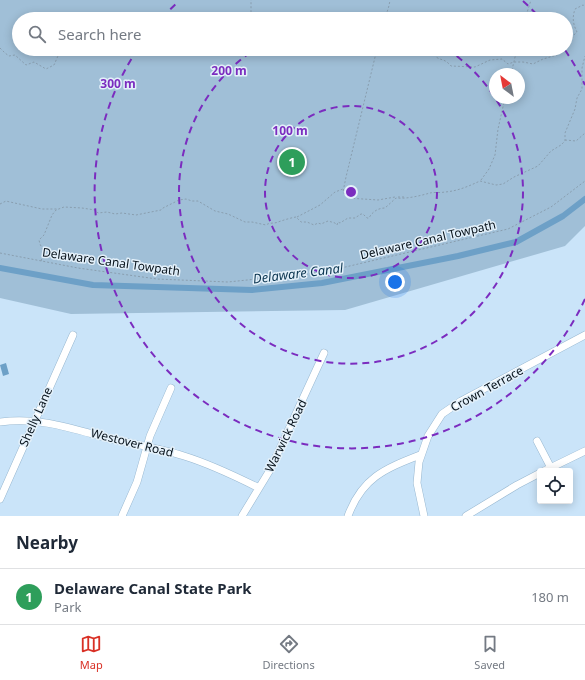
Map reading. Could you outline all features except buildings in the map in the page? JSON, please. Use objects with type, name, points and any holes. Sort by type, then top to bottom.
[{"type":"street","name":"Shelly Lane","points":[[0,499],[73,335]]},
{"type":"street","name":"Crown Terrace","points":[[424,516],[417,483],[420,455],[433,427],[442,414],[451,407],[585,335]]},
{"type":"street","name":"Warwick Road","points":[[242,516],[270,470],[324,353]]},
{"type":"street","points":[[122,516],[136,482],[146,446],[171,388]]},
{"type":"street","name":"Westover Road","points":[[0,422],[35,421],[69,427],[146,446],[204,462],[259,488]]},
{"type":"street","points":[[537,441],[547,468]]},
{"type":"street","points":[[552,468],[585,451]]},
{"type":"street","points":[[348,516],[357,495],[370,480],[393,466],[420,455]]},
{"type":"street","points":[[466,516],[537,475]]},
{"type":"path","points":[[251,0],[251,12]]},
{"type":"path","points":[[388,12],[387,7],[390,0]]},
{"type":"path","points":[[527,12],[531,0]]},
{"type":"path","points":[[573,38],[577,32],[573,18],[575,9],[583,5],[585,6]]},
{"type":"path","points":[[0,48],[9,56],[12,54]]},
{"type":"path","points":[[15,56],[26,65],[34,62],[46,69],[54,65],[58,56]]},
{"type":"path","points":[[375,56],[343,192],[348,198],[378,200],[394,197],[410,197]]},
{"type":"path","points":[[435,56],[446,60],[451,66],[475,67],[490,60],[502,59],[508,64],[514,62],[533,64],[552,56]]},
{"type":"path","points":[[512,68],[515,56]]},
{"type":"path","points":[[480,181],[496,185],[503,184],[538,166],[550,151],[561,145],[565,140],[565,133],[575,109],[577,98],[582,89],[582,68],[585,56]]},
{"type":"path","points":[[296,217],[301,222],[307,222],[314,225],[328,221],[335,223],[336,225],[338,222],[340,223],[348,218],[355,218],[361,214],[369,218],[373,212],[385,208],[396,198],[451,192],[470,187],[480,181],[489,169],[495,155],[503,104]]},
{"type":"path","points":[[565,140],[576,141],[585,133]]},
{"type":"path","name":"Delaware Canal Towpath","points":[[0,253],[78,268],[157,279],[228,282],[324,272],[508,229],[551,207],[585,181]]},
{"type":"path","points":[[0,204],[6,201],[42,209],[57,209],[64,207],[82,208],[95,210],[98,213],[107,212],[136,215],[161,210],[178,200],[186,199],[198,201],[215,211],[228,214],[246,222],[266,225],[270,222],[275,223],[296,217],[320,205],[334,192],[344,189]]},
{"type":"path","points":[[42,261],[43,250],[39,240],[46,230],[53,212],[57,209]]},
{"type":"shaded area","points":[[0,0],[585,0],[585,226],[565,246],[345,310],[71,314],[0,298]]},
{"type":"shaded area","points":[[6,363],[9,374],[3,376],[0,365]]},
{"type":"waterway","name":"Delaware Canal","points":[[0,268],[93,285],[252,290],[322,283],[458,256],[516,242],[563,216],[585,199]]},
{"type":"place","name":"Delaware Canal State Park","points":[[292,162]]}]
